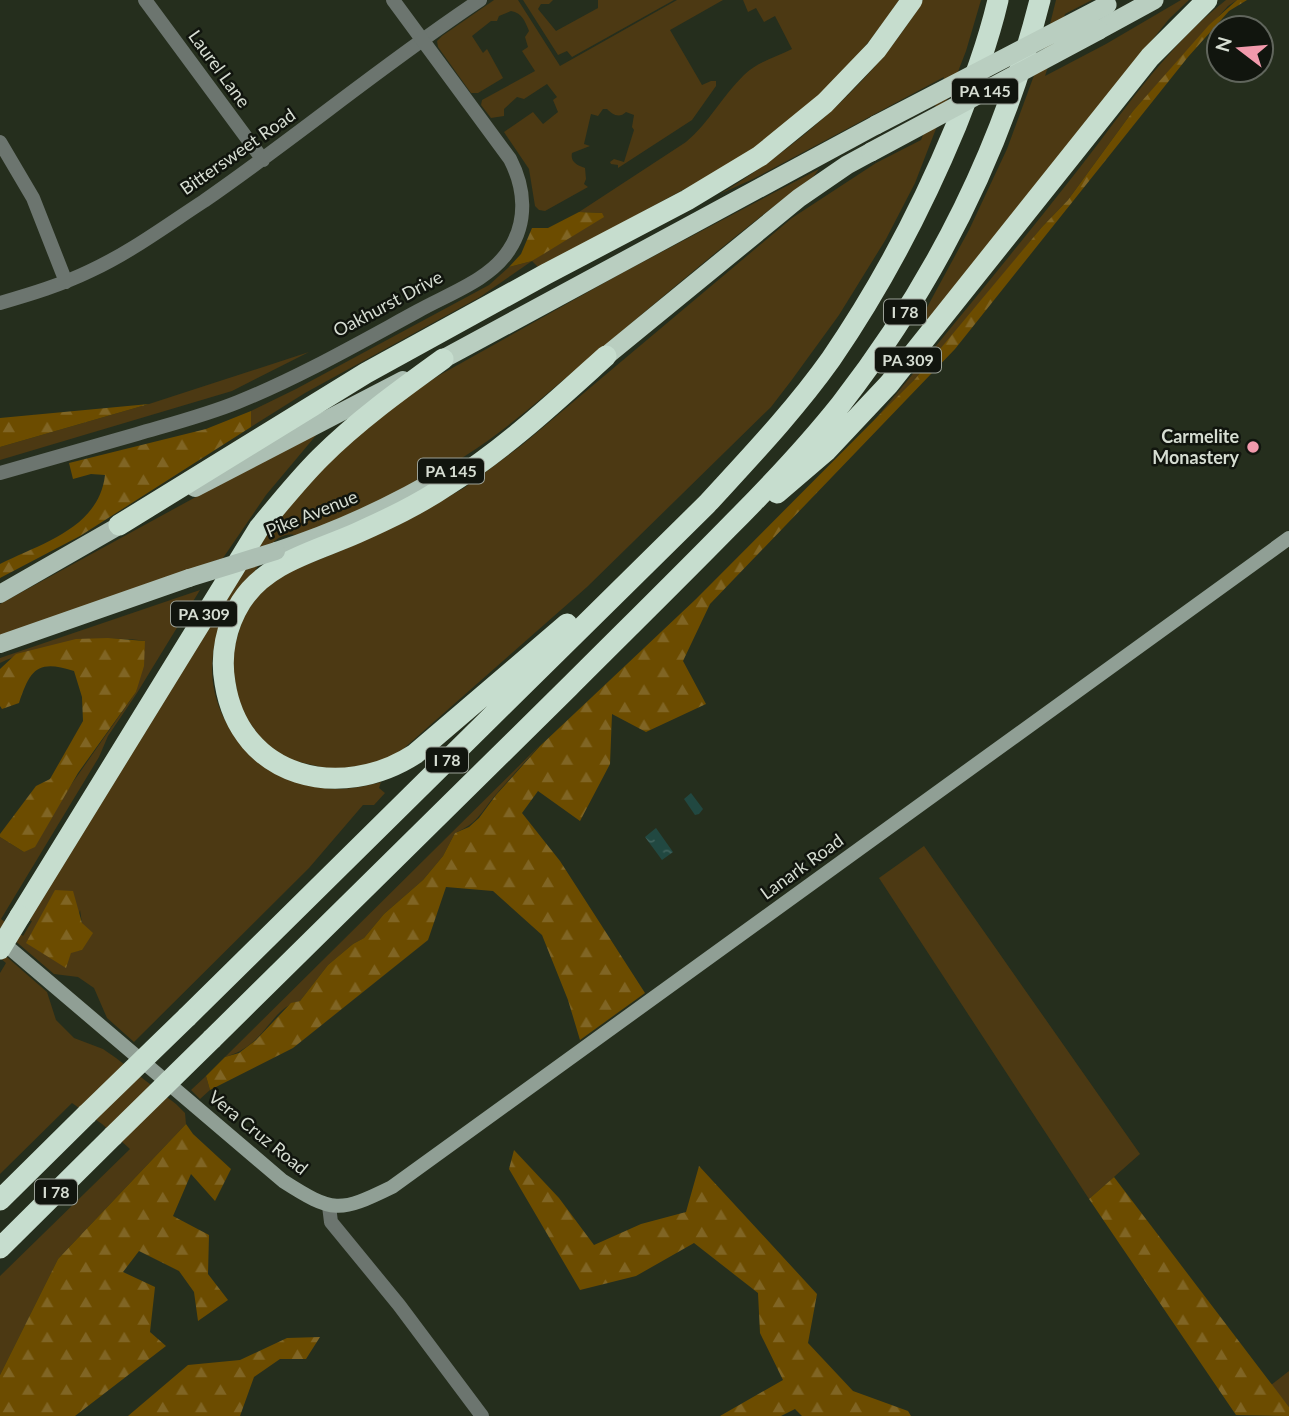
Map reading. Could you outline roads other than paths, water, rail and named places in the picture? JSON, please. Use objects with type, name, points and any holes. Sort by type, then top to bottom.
[{"type":"highway","points":[[119,525],[366,373],[534,280],[687,200],[760,156],[825,103],[876,50],[912,0]]},
{"type":"highway","name":"I 78","points":[[0,1200],[706,504],[779,425],[830,360],[875,292],[913,221],[971,88],[998,0]]},
{"type":"highway","name":"I 78","points":[[0,1248],[685,572],[771,485],[839,407],[879,352],[923,283],[964,210],[995,141],[1040,0]]},
{"type":"highway","name":"PA 145","points":[[606,356],[799,198],[847,165],[1154,0]]},
{"type":"highway","name":"PA 309","points":[[685,572],[826,451],[880,393],[1150,57],[1207,0]]},
{"type":"highway","name":"PA 309","points":[[0,948],[245,547],[288,492],[336,443],[392,396],[443,359],[876,125],[1112,3]]},
{"type":"highway","points":[[606,356],[532,422],[447,486],[410,509],[295,559],[267,574],[254,586],[233,616],[223,652],[226,694],[242,730],[269,758],[297,773],[314,777],[349,779],[384,771],[400,764],[706,504]]},
{"type":"main road","name":"Pike Avenue","points":[[0,644],[340,528],[431,483],[461,465],[606,356]]},
{"type":"main road","points":[[0,594],[119,525],[229,472],[443,359]]},
{"type":"main road","name":"Lanark Road","points":[[329,1206],[356,1204],[392,1187],[1289,538]]},
{"type":"main road","name":"Vera Cruz Road","points":[[0,940],[283,1181],[329,1206]]},
{"type":"street","name":"Laurel Lane","points":[[145,0],[263,160]]},
{"type":"street","name":"Oakhurst Drive","points":[[0,474],[202,415],[272,388],[475,280],[500,261],[517,234],[521,220],[522,189],[517,172],[393,0]]},
{"type":"street","name":"Bittersweet Road","points":[[0,303],[66,282],[141,243],[263,160],[422,40],[480,0]]},
{"type":"street","points":[[0,142],[33,198],[66,282]]},
{"type":"street","points":[[329,1206],[331,1222],[399,1305],[482,1416]]},
{"type":"water","points":[[691,793],[703,809],[699,814],[695,815],[684,799]]},
{"type":"water","points":[[656,828],[673,852],[662,860],[645,837]]},
{"type":"place","name":"Carmelite Monastery","points":[[1253,447]]}]
